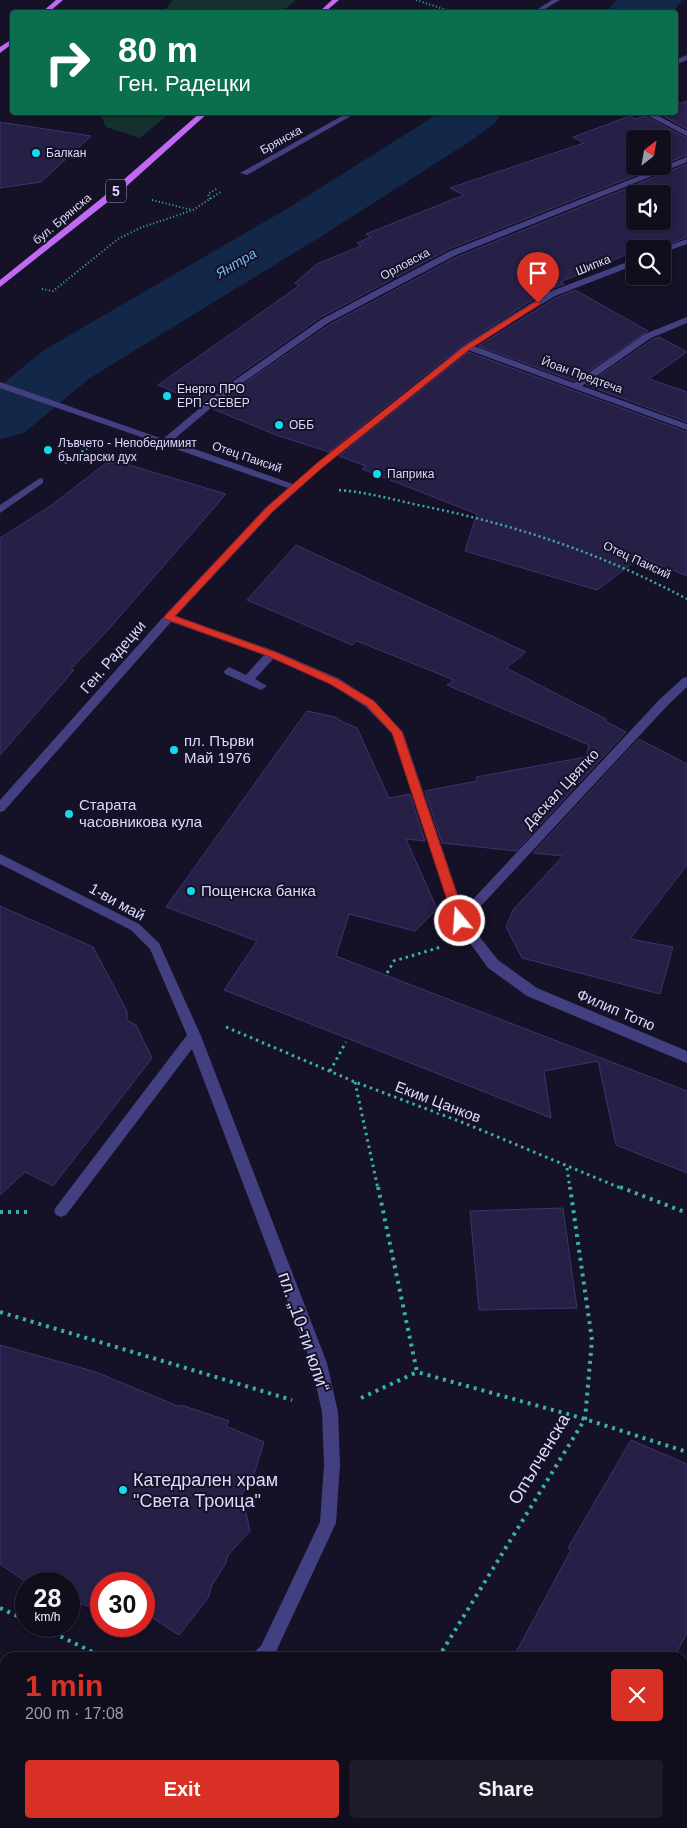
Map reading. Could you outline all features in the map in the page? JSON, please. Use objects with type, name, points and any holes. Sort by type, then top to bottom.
[{"type":"main road","points":[[48,10],[60,0]]},
{"type":"main road","points":[[324,10],[336,0]]},
{"type":"main road","points":[[0,51],[10,43]]},
{"type":"main road","name":"бул. Брянска","points":[[0,284],[24,267],[202,115]]},
{"type":"main road","points":[[0,272],[24,267]]},
{"type":"street","points":[[540,10],[557,0]]},
{"type":"street","name":"Брянска","points":[[244,173],[350,115]]},
{"type":"street","points":[[650,115],[687,134]]},
{"type":"street","name":"Орловска","points":[[164,442],[228,389],[333,317],[452,253],[687,159]]},
{"type":"street","points":[[671,247],[687,241]]},
{"type":"street","name":"Шипка","points":[[296,488],[320,465],[467,347],[552,294],[626,265]]},
{"type":"street","points":[[575,386],[648,336],[687,320]]},
{"type":"street","name":"Йоан Предтеча","points":[[467,347],[687,427]]},
{"type":"street","name":"Отец Паисий","points":[[0,385],[296,488]]},
{"type":"street","points":[[0,510],[40,481]]},
{"type":"street","name":"Ген. Радецки","points":[[0,808],[169,617],[269,510],[296,488]]},
{"type":"street","points":[[169,617],[271,654],[334,681],[370,704],[397,732],[460,921],[471,937]]},
{"type":"street","points":[[248,680],[271,654]]},
{"type":"street","points":[[229,671],[261,686]]},
{"type":"street","name":"Даскал Цвятко","points":[[460,921],[664,702],[687,681]]},
{"type":"street","name":"1-ви май","points":[[0,859],[135,927],[155,946],[194,1036]]},
{"type":"street","name":"Филип Тотю","points":[[471,937],[493,964],[532,992],[687,1057]]},
{"type":"street","points":[[61,1211],[194,1036]]},
{"type":"street","name":"пл. „10-ти юли“","points":[[194,1036],[319,1363],[330,1412],[332,1465],[328,1523],[267,1652]]},
{"type":"path","points":[[416,0],[447,10]]},
{"type":"path","points":[[53,291],[118,239],[140,228],[193,210],[228,188]]},
{"type":"path","points":[[148,199],[193,210]]},
{"type":"path","points":[[40,481],[117,427]]},
{"type":"path","name":"Отец Паисий","points":[[296,488],[346,490],[510,526],[580,548],[651,579],[687,599]]},
{"type":"path","points":[[387,973],[394,962],[471,937]]},
{"type":"path","name":"Еким Цанков","points":[[182,1008],[330,1072],[464,1123],[567,1167],[687,1213]]},
{"type":"path","points":[[330,1072],[346,1042]]},
{"type":"path","points":[[355,1082],[417,1372]]},
{"type":"path","name":"Опълченска","points":[[442,1652],[585,1419],[592,1340],[567,1167]]},
{"type":"path","points":[[0,1312],[330,1412],[417,1372],[585,1419],[687,1452]]},
{"type":"path","points":[[0,1608],[15,1615]]},
{"type":"path","points":[[62,1637],[93,1652]]},
{"type":"green space","points":[[173,0],[296,0],[284,10],[165,10]]},
{"type":"green space","points":[[101,115],[168,115],[140,138],[106,127]]},
{"type":"building","points":[[687,101],[687,129],[661,115],[678,115],[678,104]]},
{"type":"building","points":[[630,116],[636,119],[645,116],[687,138],[687,155],[671,161],[671,130],[626,130],[626,175],[636,175],[449,249],[321,317],[224,385],[202,404],[158,385],[299,286],[295,283],[317,264],[361,246],[357,243],[371,237],[366,234],[464,195],[450,188],[584,143],[573,137]]},
{"type":"building","name":"Балкан","points":[[0,122],[91,136],[41,182],[0,188]]},
{"type":"building","points":[[687,164],[687,237],[671,244],[671,240],[626,240],[626,255],[560,282],[564,284],[548,290],[463,344],[329,452],[276,435],[213,409],[232,392],[329,325],[457,257],[626,189],[626,230],[671,230],[671,185],[635,185],[660,175],[671,175],[671,170]]},
{"type":"building","points":[[575,290],[648,331],[574,381],[478,346],[556,298]]},
{"type":"building","points":[[659,337],[687,352],[649,379],[687,392],[687,422],[586,385]]},
{"type":"building","points":[[468,352],[687,432],[687,576],[641,557],[597,590],[465,551],[477,514],[362,469],[366,466],[339,456]]},
{"type":"building","points":[[119,462],[226,494],[108,630],[71,669],[74,670],[0,755],[0,538],[49,507],[105,464]]},
{"type":"building","points":[[296,545],[526,652],[506,668],[606,719],[605,721],[626,732],[516,851],[442,843],[425,791],[477,781],[476,777],[586,757],[589,745],[447,685],[454,680],[357,641],[352,645],[247,600]]},
{"type":"building","points":[[307,711],[335,717],[357,728],[389,798],[410,794],[425,841],[406,839],[437,909],[415,931],[349,914],[336,956],[687,1091],[687,1173],[616,1145],[598,1061],[544,1071],[551,1118],[224,990],[257,941],[166,907]]},
{"type":"building","points":[[639,739],[687,764],[687,865],[630,939],[673,947],[660,994],[522,958],[506,927],[513,910],[563,856],[533,853]]},
{"type":"building","points":[[0,906],[93,947],[127,1011],[127,1020],[136,1025],[152,1058],[53,1186],[25,1172],[0,1195]]},
{"type":"building","points":[[563,1208],[577,1308],[479,1310],[470,1211]]},
{"type":"building","name":"Катедрален храм \"Света Троица\"","points":[[0,1345],[96,1372],[180,1407],[181,1405],[229,1421],[226,1426],[264,1442],[253,1478],[242,1494],[250,1531],[228,1555],[225,1565],[212,1585],[208,1598],[179,1635],[155,1620],[155,1572],[90,1572],[90,1607],[80,1603],[80,1572],[15,1572],[15,1574],[0,1564]]},
{"type":"building","points":[[631,1440],[687,1464],[687,1633],[677,1652],[516,1652],[571,1550],[568,1548]]},
{"type":"waterway","name":"Янтра","points":[[636,10],[658,0]]},
{"type":"waterway","name":"Янтра","points":[[0,419],[67,364],[305,222],[453,129],[472,115]]},
{"type":"place","name":"Балкан","points":[[36,153]]},
{"type":"place","name":"Енерго ПРО ЕРП -СЕВЕР","points":[[167,396]]},
{"type":"place","name":"ОББ","points":[[279,425]]},
{"type":"place","name":"Лъвчето - Непобедимият български дух","points":[[48,450]]},
{"type":"place","name":"Паприка","points":[[377,474]]},
{"type":"place","name":"пл. Първи Май 1976","points":[[174,750]]},
{"type":"place","name":"Старата часовникова кула","points":[[69,814]]},
{"type":"place","name":"Пощенска банка","points":[[191,891]]},
{"type":"place","name":"Катедрален храм \"Света Троица\"","points":[[123,1490]]},
{"type":"route","points":[[460,921],[397,732],[370,704],[334,681],[271,654],[169,617],[269,510],[320,465],[467,347],[538,303]]}]
